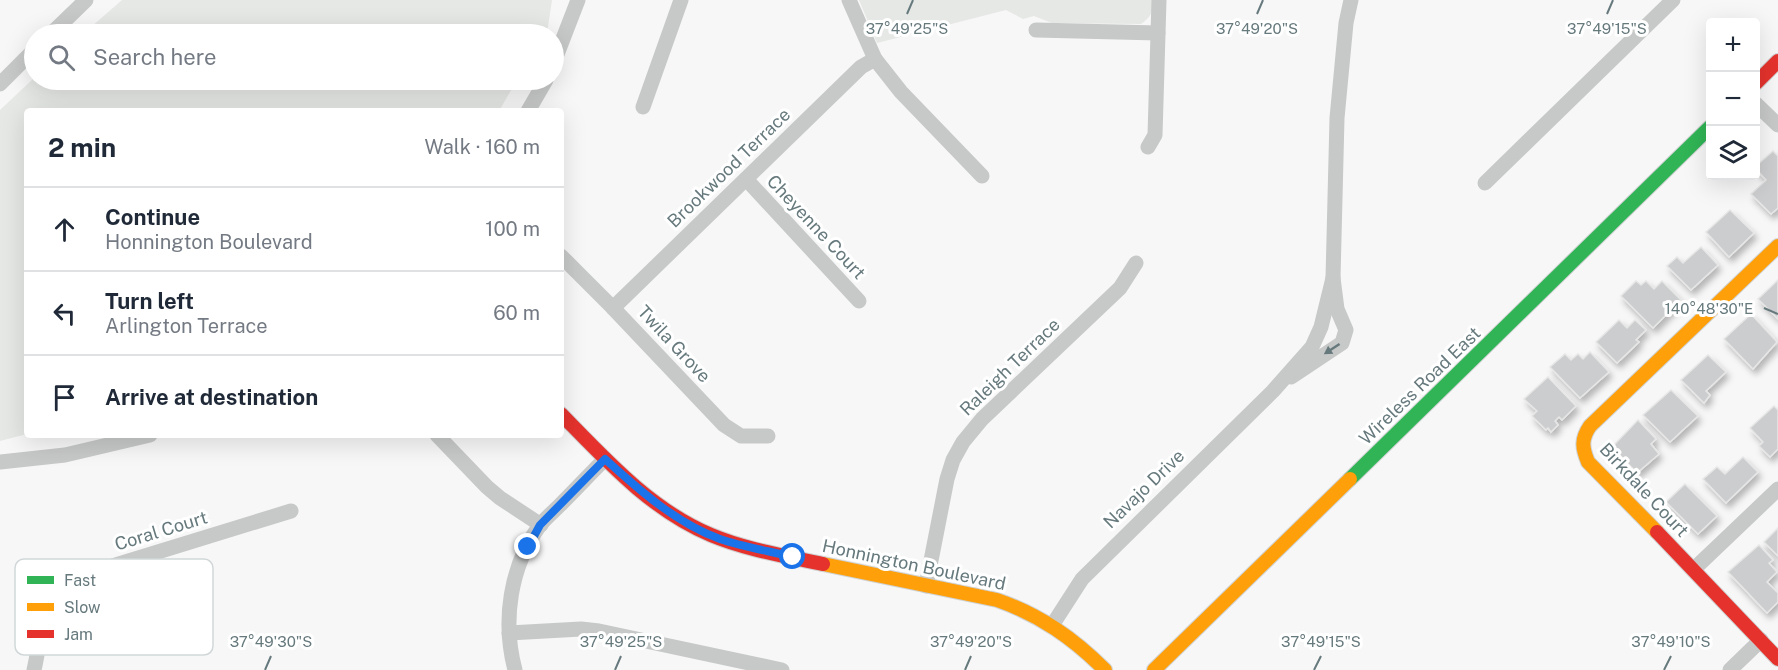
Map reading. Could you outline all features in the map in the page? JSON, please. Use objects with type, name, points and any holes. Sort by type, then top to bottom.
[{"type":"street","points":[[61,24],[86,0]]},
{"type":"street","points":[[564,36],[578,0]]},
{"type":"street","points":[[643,107],[681,0]]},
{"type":"street","points":[[849,0],[875,59],[902,92],[982,176]]},
{"type":"street","points":[[1148,147],[1155,135],[1159,0]]},
{"type":"street","name":"Navajo Drive","points":[[1273,391],[1342,343],[1346,330],[1337,309],[1333,278],[1336,118],[1346,23],[1351,0]]},
{"type":"street","points":[[1485,183],[1672,0]]},
{"type":"street","points":[[1036,30],[1158,33]]},
{"type":"street","name":"Brookwood Terrace","points":[[613,308],[861,67],[875,59]]},
{"type":"street","points":[[0,84],[24,60]]},
{"type":"street","points":[[1760,78],[1778,61]]},
{"type":"street","points":[[530,108],[540,90]]},
{"type":"street","points":[[1760,109],[1778,125]]},
{"type":"street","name":"Wireless Road East","points":[[1154,670],[1706,131]]},
{"type":"street","name":"Cheyenne Court","points":[[746,179],[859,301]]},
{"type":"street","name":"Birkdale Court","points":[[1778,246],[1590,426],[1583,435],[1582,448],[1588,462],[1778,659]]},
{"type":"street","name":"Twila Grove","points":[[564,259],[724,425],[741,436],[768,436]]},
{"type":"street","name":"Raleigh Terrace","points":[[926,586],[947,479],[953,460],[963,442],[982,419],[1120,288],[1136,263]]},
{"type":"street","name":"Navajo Drive","points":[[1053,624],[1082,579],[1273,391],[1312,347],[1321,327],[1333,278]]},
{"type":"street","name":"Honnington Boulevard","points":[[564,417],[605,459],[652,500],[720,539],[804,560],[997,600],[1025,609],[1053,624],[1105,670]]},
{"type":"street","points":[[0,462],[65,455],[137,438]]},
{"type":"street","points":[[440,438],[487,487],[540,525]]},
{"type":"street","points":[[515,670],[508,621],[517,568],[540,525],[605,459]]},
{"type":"street","points":[[1694,570],[1778,489]]},
{"type":"street","name":"Coral Court","points":[[135,559],[291,511]]},
{"type":"street","points":[[509,633],[580,629],[598,631],[734,665],[782,670]]},
{"type":"street","points":[[1730,670],[1761,640]]},
{"type":"street","name":"Coral Court","points":[[34,670],[38,655]]},
{"type":"shaded area","points":[[122,0],[552,0],[548,24],[94,24]]},
{"type":"shaded area","points":[[859,0],[1154,0],[1151,14],[1141,24],[1052,23],[1034,16],[1023,19],[1006,10],[877,43]]},
{"type":"shaded area","points":[[24,87],[24,90],[511,90],[501,108],[24,108],[24,435],[0,441],[0,110]]},
{"type":"building","points":[[1773,151],[1778,156],[1778,208],[1771,214],[1751,194],[1766,180],[1760,173],[1760,162]]},
{"type":"building","points":[[1730,210],[1754,233],[1729,257],[1706,232]]},
{"type":"building","points":[[1701,247],[1718,265],[1691,290],[1667,266],[1677,257],[1683,263]]},
{"type":"building","points":[[1778,280],[1778,319],[1758,299]]},
{"type":"building","points":[[1636,281],[1641,285],[1646,281],[1654,289],[1662,281],[1681,300],[1653,328],[1621,296]]},
{"type":"building","points":[[1751,314],[1777,342],[1753,369],[1724,339]]},
{"type":"building","points":[[1619,320],[1627,328],[1635,320],[1646,330],[1636,340],[1639,342],[1617,363],[1596,342]]},
{"type":"building","points":[[1590,352],[1609,372],[1580,398],[1550,367],[1565,354],[1571,360],[1578,354],[1583,359]]},
{"type":"building","points":[[1708,355],[1726,372],[1706,391],[1710,395],[1704,403],[1681,380]]},
{"type":"building","points":[[1548,377],[1576,406],[1562,420],[1559,417],[1555,421],[1558,425],[1551,432],[1532,416],[1537,411],[1524,399]]},
{"type":"building","points":[[1671,390],[1698,416],[1670,442],[1643,415]]},
{"type":"building","points":[[1774,406],[1778,410],[1778,449],[1770,457],[1759,446],[1763,442],[1750,428]]},
{"type":"building","points":[[1638,420],[1656,439],[1651,444],[1659,454],[1637,473],[1612,447]]},
{"type":"building","points":[[1743,457],[1758,472],[1726,503],[1703,479],[1717,467],[1725,474]]},
{"type":"building","points":[[1685,484],[1717,516],[1698,534],[1666,502]]},
{"type":"building","points":[[1778,528],[1778,556],[1764,542]]},
{"type":"building","points":[[1759,545],[1773,560],[1769,563],[1777,572],[1767,582],[1778,593],[1778,602],[1767,613],[1728,572]]},
{"type":"traffic: fast","points":[[1350,479],[1706,131]]},
{"type":"traffic: slow","points":[[1657,532],[1588,462],[1584,448],[1585,435],[1590,426],[1778,246]]},
{"type":"traffic: slow","points":[[1154,670],[1350,479]]},
{"type":"traffic: slow","points":[[823,564],[997,600],[1013,606],[1055,629],[1105,670]]},
{"type":"traffic: jam","points":[[1760,79],[1778,61]]},
{"type":"traffic: jam","points":[[564,417],[630,482],[689,525],[738,545],[823,564]]},
{"type":"traffic: jam","points":[[1657,532],[1778,659]]},
{"type":"route","points":[[528,547],[540,525],[605,459],[652,500],[699,529],[720,539],[793,557]]}]
